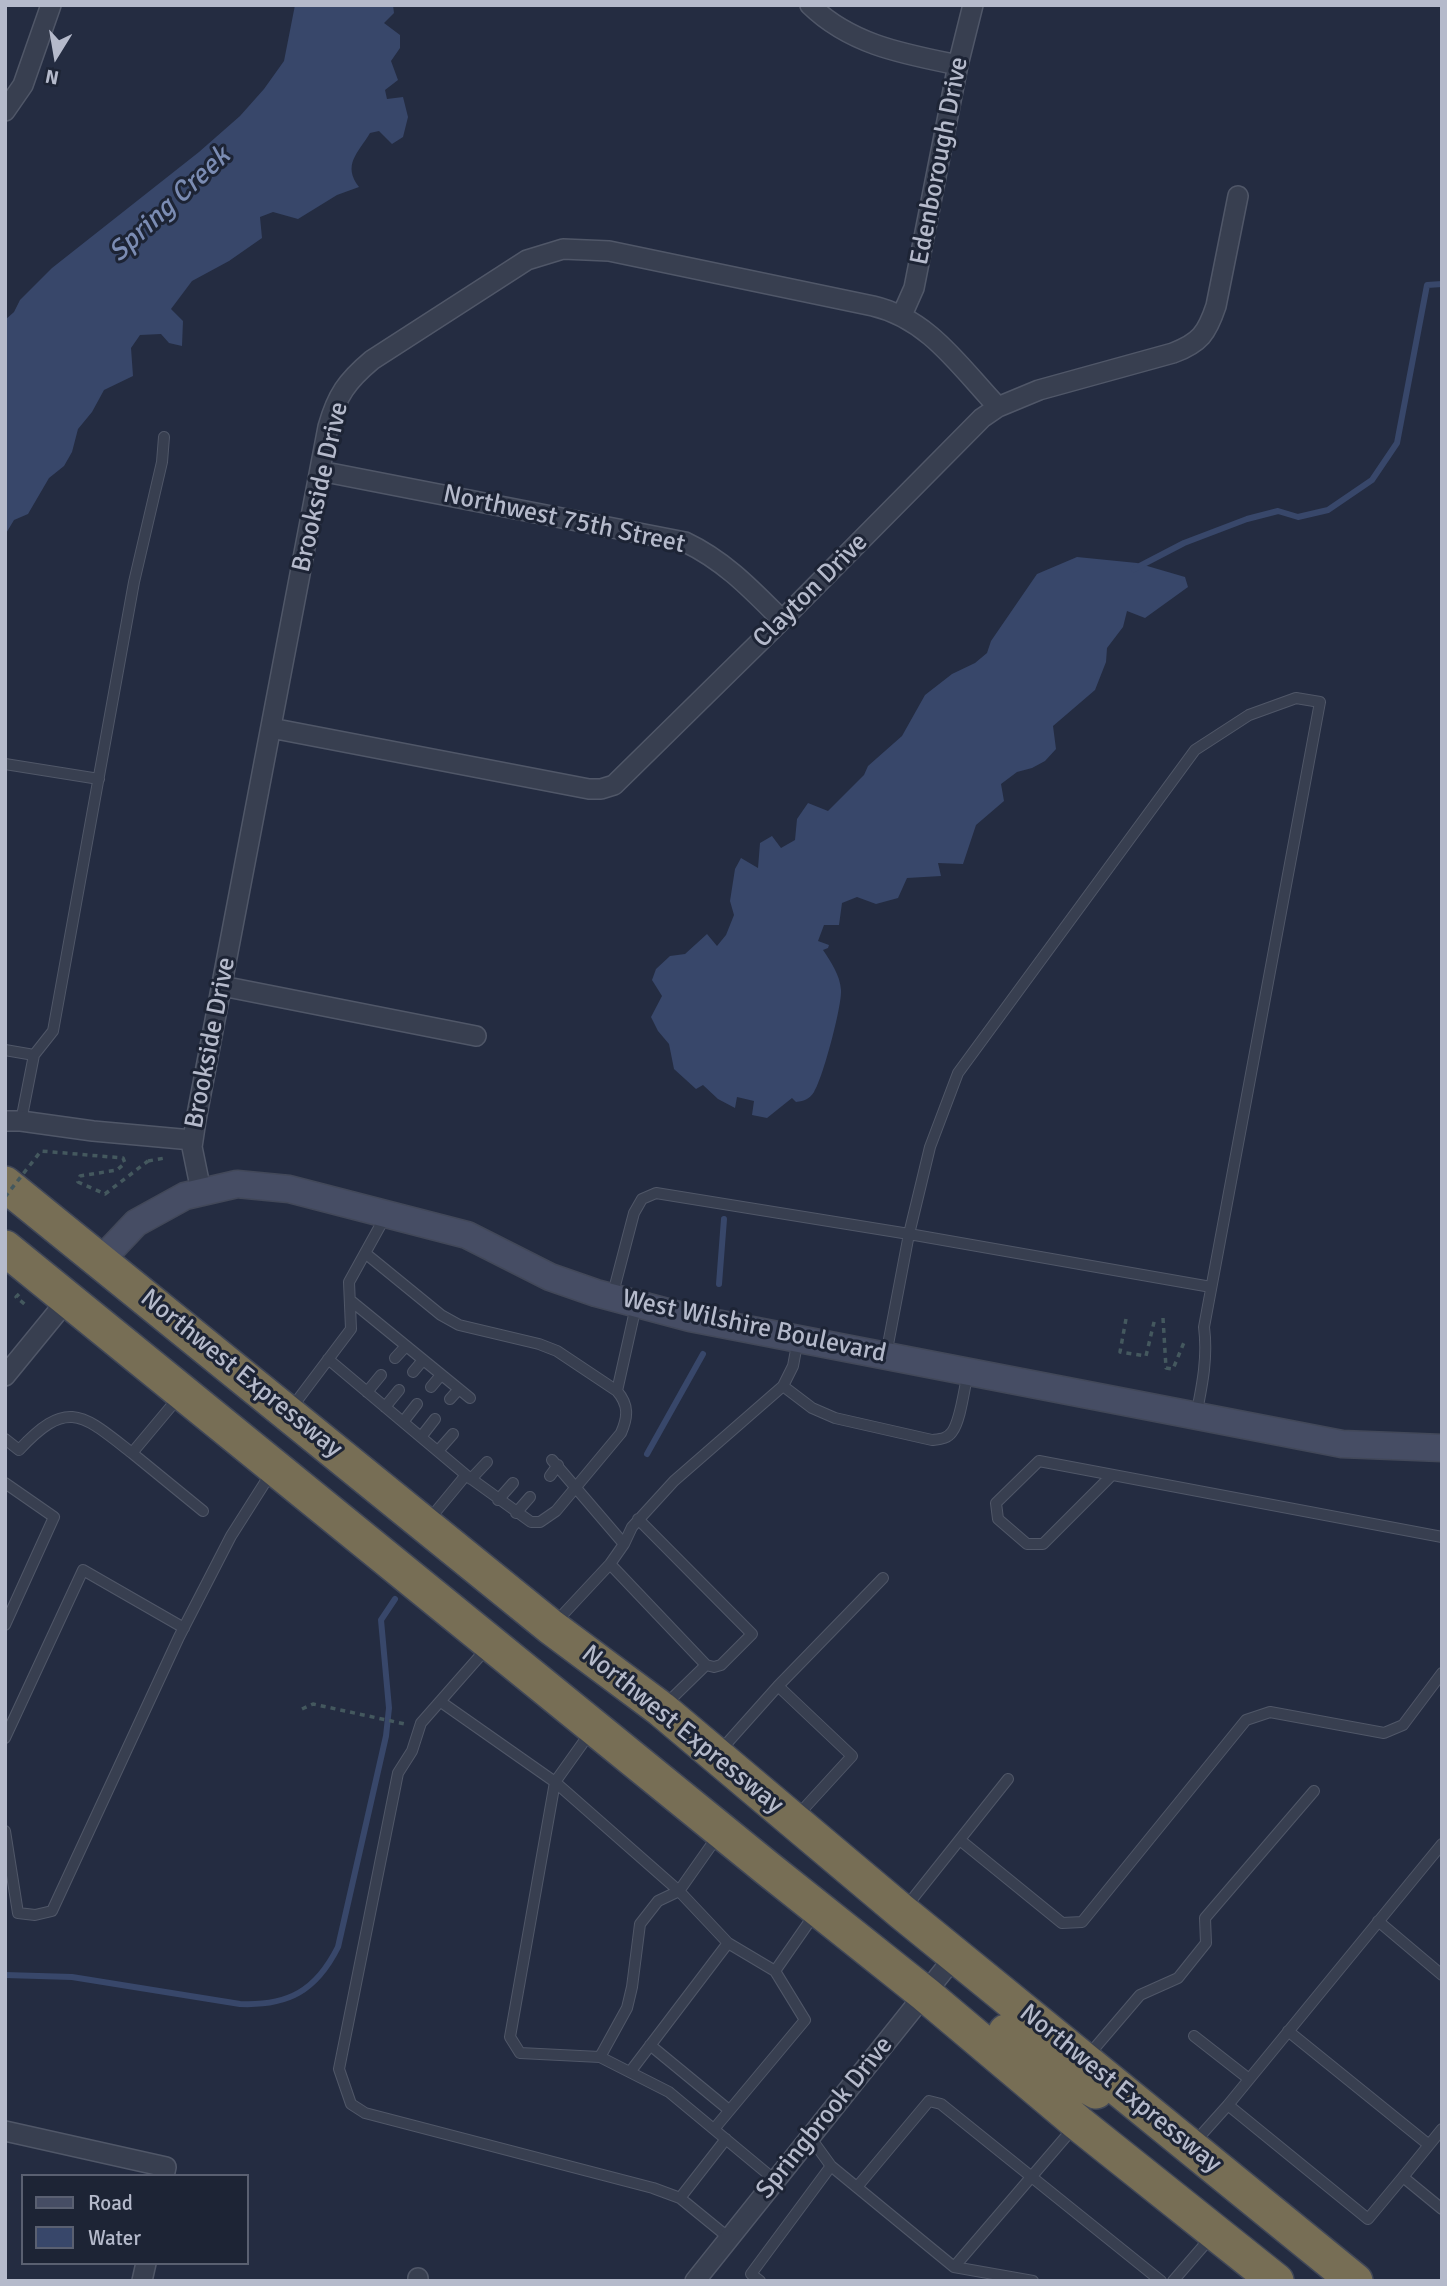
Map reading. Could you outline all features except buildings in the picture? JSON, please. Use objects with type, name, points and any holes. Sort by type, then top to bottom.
[{"type":"highway","name":"Northwest Expressway","points":[[5,1184],[551,1627],[661,1709],[902,1912],[940,1975],[1078,2123],[1276,2281]]},
{"type":"highway","name":"Northwest Expressway","points":[[5,1248],[818,1909],[940,1975],[1185,2142],[1354,2281]]},
{"type":"highway","points":[[68,1300],[101,1260]]},
{"type":"highway","points":[[767,1868],[821,1881],[940,1975]]},
{"type":"highway","points":[[1216,2232],[1301,2281]]},
{"type":"main road","name":"West Wilshire Boulevard","points":[[101,1260],[136,1223],[172,1202],[201,1191],[237,1184],[289,1189],[467,1235],[550,1277],[690,1318],[1342,1444],[1442,1448]]},
{"type":"street","points":[[5,111],[23,85],[51,5]]},
{"type":"street","points":[[810,5],[831,24],[865,42],[908,55],[958,65]]},
{"type":"street","name":"Edenborough Drive","points":[[902,315],[914,288],[958,65],[973,5]]},
{"type":"street","name":"Clayton Drive","points":[[271,728],[589,789],[614,785],[982,418],[998,407],[1039,390],[1173,353],[1190,347],[1202,337],[1216,306],[1238,196]]},
{"type":"street","name":"Brookside Drive","points":[[201,1191],[192,1140],[320,471],[333,409],[351,378],[372,360],[510,271],[545,253],[586,248],[873,306],[902,315],[931,335],[998,407]]},
{"type":"street","name":"Northwest 75th Street","points":[[320,471],[685,542],[735,573],[782,620]]},
{"type":"street","points":[[222,986],[476,1036]]},
{"type":"street","points":[[13,1121],[192,1140]]},
{"type":"street","points":[[5,1376],[68,1300]]},
{"type":"street","name":"Springbrook Drive","points":[[695,2281],[940,1975]]},
{"type":"street","points":[[5,2131],[165,2172]]},
{"type":"lane","points":[[13,1121],[34,1055],[53,1031],[134,582],[162,462],[163,437]]},
{"type":"lane","points":[[886,1356],[909,1234],[930,1147],[958,1073],[1195,750],[1250,715],[1296,698],[1320,702],[1203,1327],[1206,1345],[1204,1375],[1196,1416]]},
{"type":"lane","points":[[5,764],[99,779]]},
{"type":"lane","points":[[5,1050],[34,1055]]},
{"type":"lane","points":[[617,1391],[624,1300],[635,1213],[642,1199],[656,1193],[1211,1287]]},
{"type":"lane","points":[[288,1413],[351,1329],[349,1282],[387,1213]]},
{"type":"lane","points":[[328,1359],[469,1477],[531,1522],[540,1522],[556,1511],[621,1433],[627,1419],[624,1399],[617,1391],[557,1351],[539,1344],[459,1325],[441,1315],[365,1253]]},
{"type":"lane","points":[[350,1300],[470,1398]]},
{"type":"lane","points":[[551,1627],[610,1564],[638,1519],[674,1481],[783,1386],[793,1366],[799,1339]]},
{"type":"lane","points":[[396,1358],[406,1346]]},
{"type":"lane","points":[[413,1372],[423,1360]]},
{"type":"lane","points":[[783,1386],[812,1408],[835,1418],[932,1440],[944,1438],[952,1432],[968,1372]]},
{"type":"lane","points":[[368,1392],[382,1375]]},
{"type":"lane","points":[[431,1387],[441,1375]]},
{"type":"lane","points":[[450,1399],[459,1389]]},
{"type":"lane","points":[[385,1407],[399,1390]]},
{"type":"lane","points":[[132,1453],[183,1392]]},
{"type":"lane","points":[[403,1422],[417,1404]]},
{"type":"lane","points":[[5,1439],[19,1450],[49,1422],[79,1418],[101,1427],[203,1511]]},
{"type":"lane","points":[[421,1437],[435,1419]]},
{"type":"lane","points":[[438,1451],[453,1434]]},
{"type":"lane","points":[[1112,1475],[1043,1544],[1027,1544],[998,1519],[996,1503],[1039,1461],[1442,1537]]},
{"type":"lane","points":[[425,1525],[469,1477],[487,1462]]},
{"type":"lane","points":[[550,1476],[555,1462],[624,1544]]},
{"type":"lane","points":[[5,1830],[18,1913],[35,1915],[52,1911],[184,1628],[231,1536],[275,1467]]},
{"type":"lane","points":[[5,1483],[54,1517],[5,1625]]},
{"type":"lane","points":[[498,1500],[513,1483]]},
{"type":"lane","points":[[516,1513],[530,1497]]},
{"type":"lane","points":[[610,1564],[706,1665],[721,1665],[752,1634],[638,1519]]},
{"type":"lane","points":[[5,1738],[83,1570],[184,1628]]},
{"type":"lane","points":[[716,1755],[883,1578]]},
{"type":"lane","points":[[491,1642],[421,1723],[412,1751],[398,1773],[339,2068],[351,2104],[365,2113],[653,2188],[680,2198],[729,2238]]},
{"type":"lane","points":[[661,1709],[706,1665]]},
{"type":"lane","points":[[960,1840],[1062,1923],[1082,1922],[1246,1720],[1270,1712],[1384,1733],[1403,1725],[1442,1673]]},
{"type":"lane","points":[[779,1686],[852,1756],[793,1820]]},
{"type":"lane","points":[[441,1702],[555,1782],[679,1891],[728,1943],[775,1971],[805,2020],[714,2129]]},
{"type":"lane","points":[[594,1727],[555,1782],[510,2038],[520,2053],[600,2057],[669,2092],[775,2180]]},
{"type":"lane","points":[[902,1912],[1008,1779]]},
{"type":"lane","points":[[1078,2069],[1140,1994],[1178,1978],[1206,1943],[1205,1918],[1314,1791]]},
{"type":"lane","points":[[600,2057],[627,2008],[640,1924],[658,1900],[679,1891],[722,1831]]},
{"type":"lane","points":[[1185,2142],[1228,2105],[1442,1844]]},
{"type":"lane","points":[[775,1971],[818,1909]]},
{"type":"lane","points":[[1378,1921],[1442,1975]]},
{"type":"lane","points":[[630,2072],[728,1943]]},
{"type":"lane","points":[[1288,2031],[1429,2145]]},
{"type":"lane","points":[[1194,2036],[1249,2079]]},
{"type":"lane","points":[[650,2045],[729,2110]]},
{"type":"lane","points":[[857,2187],[929,2101],[941,2104],[1161,2281]]},
{"type":"lane","points":[[1228,2105],[1368,2219],[1442,2129]]},
{"type":"lane","points":[[954,2267],[1078,2123]]},
{"type":"lane","points":[[810,2137],[831,2166],[954,2267],[1033,2281]]},
{"type":"lane","points":[[680,2198],[726,2139]]},
{"type":"lane","points":[[760,2281],[751,2274],[831,2166]]},
{"type":"lane","points":[[1403,2178],[1442,2209]]},
{"type":"lane","points":[[1173,2281],[1216,2232]]},
{"type":"path","points":[[5,1197],[41,1151],[123,1158],[125,1163],[117,1170],[80,1176],[78,1182],[105,1194],[148,1161],[171,1157]]},
{"type":"path","points":[[1126,1319],[1120,1352],[1146,1356],[1155,1318]]},
{"type":"path","points":[[1163,1318],[1166,1368],[1173,1369],[1185,1340]]},
{"type":"path","points":[[302,1709],[313,1704],[404,1724]]},
{"type":"water","name":"Spring Creek","points":[[295,5],[393,5],[394,13],[384,23],[400,35],[400,48],[391,61],[398,80],[385,90],[387,99],[403,97],[408,117],[403,137],[392,144],[379,131],[370,133],[352,166],[354,179],[359,187],[337,195],[298,219],[273,212],[260,217],[262,238],[229,261],[192,281],[171,309],[183,321],[182,346],[169,343],[161,334],[140,335],[131,348],[133,376],[104,390],[92,412],[78,429],[72,452],[64,466],[49,478],[28,514],[14,520],[5,535],[5,320],[14,312],[20,300],[52,268],[199,152],[240,116],[284,61]]},
{"type":"water","points":[[1077,557],[1137,563],[1185,577],[1188,587],[1145,618],[1127,611],[1123,627],[1107,648],[1106,662],[1095,690],[1053,726],[1056,749],[1045,761],[1017,772],[1001,784],[1004,801],[976,825],[963,864],[938,863],[941,876],[907,878],[898,898],[876,904],[857,897],[842,903],[839,925],[824,925],[818,941],[829,945],[823,950],[835,969],[841,990],[827,1058],[814,1092],[804,1100],[796,1102],[792,1098],[767,1118],[752,1115],[754,1101],[737,1097],[735,1108],[718,1099],[703,1085],[696,1089],[674,1069],[669,1044],[651,1017],[662,996],[652,980],[656,969],[670,956],[685,954],[707,934],[717,946],[726,935],[734,915],[730,901],[735,869],[741,858],[758,868],[760,843],[772,836],[781,848],[795,840],[797,819],[808,803],[828,811],[864,775],[868,766],[902,736],[925,695],[952,674],[975,663],[987,653],[991,641],[1037,574]]},
{"type":"waterway","points":[[1134,569],[1184,543],[1247,519],[1278,511],[1298,517],[1328,510],[1372,480],[1397,443],[1427,285],[1442,284]]},
{"type":"waterway","points":[[719,1284],[724,1219]]},
{"type":"waterway","points":[[647,1454],[703,1354]]},
{"type":"waterway","points":[[5,1975],[72,1977],[240,2004],[272,2002],[299,1993],[310,1985],[320,1975],[338,1947],[386,1736],[389,1708],[381,1620],[395,1599]]}]
